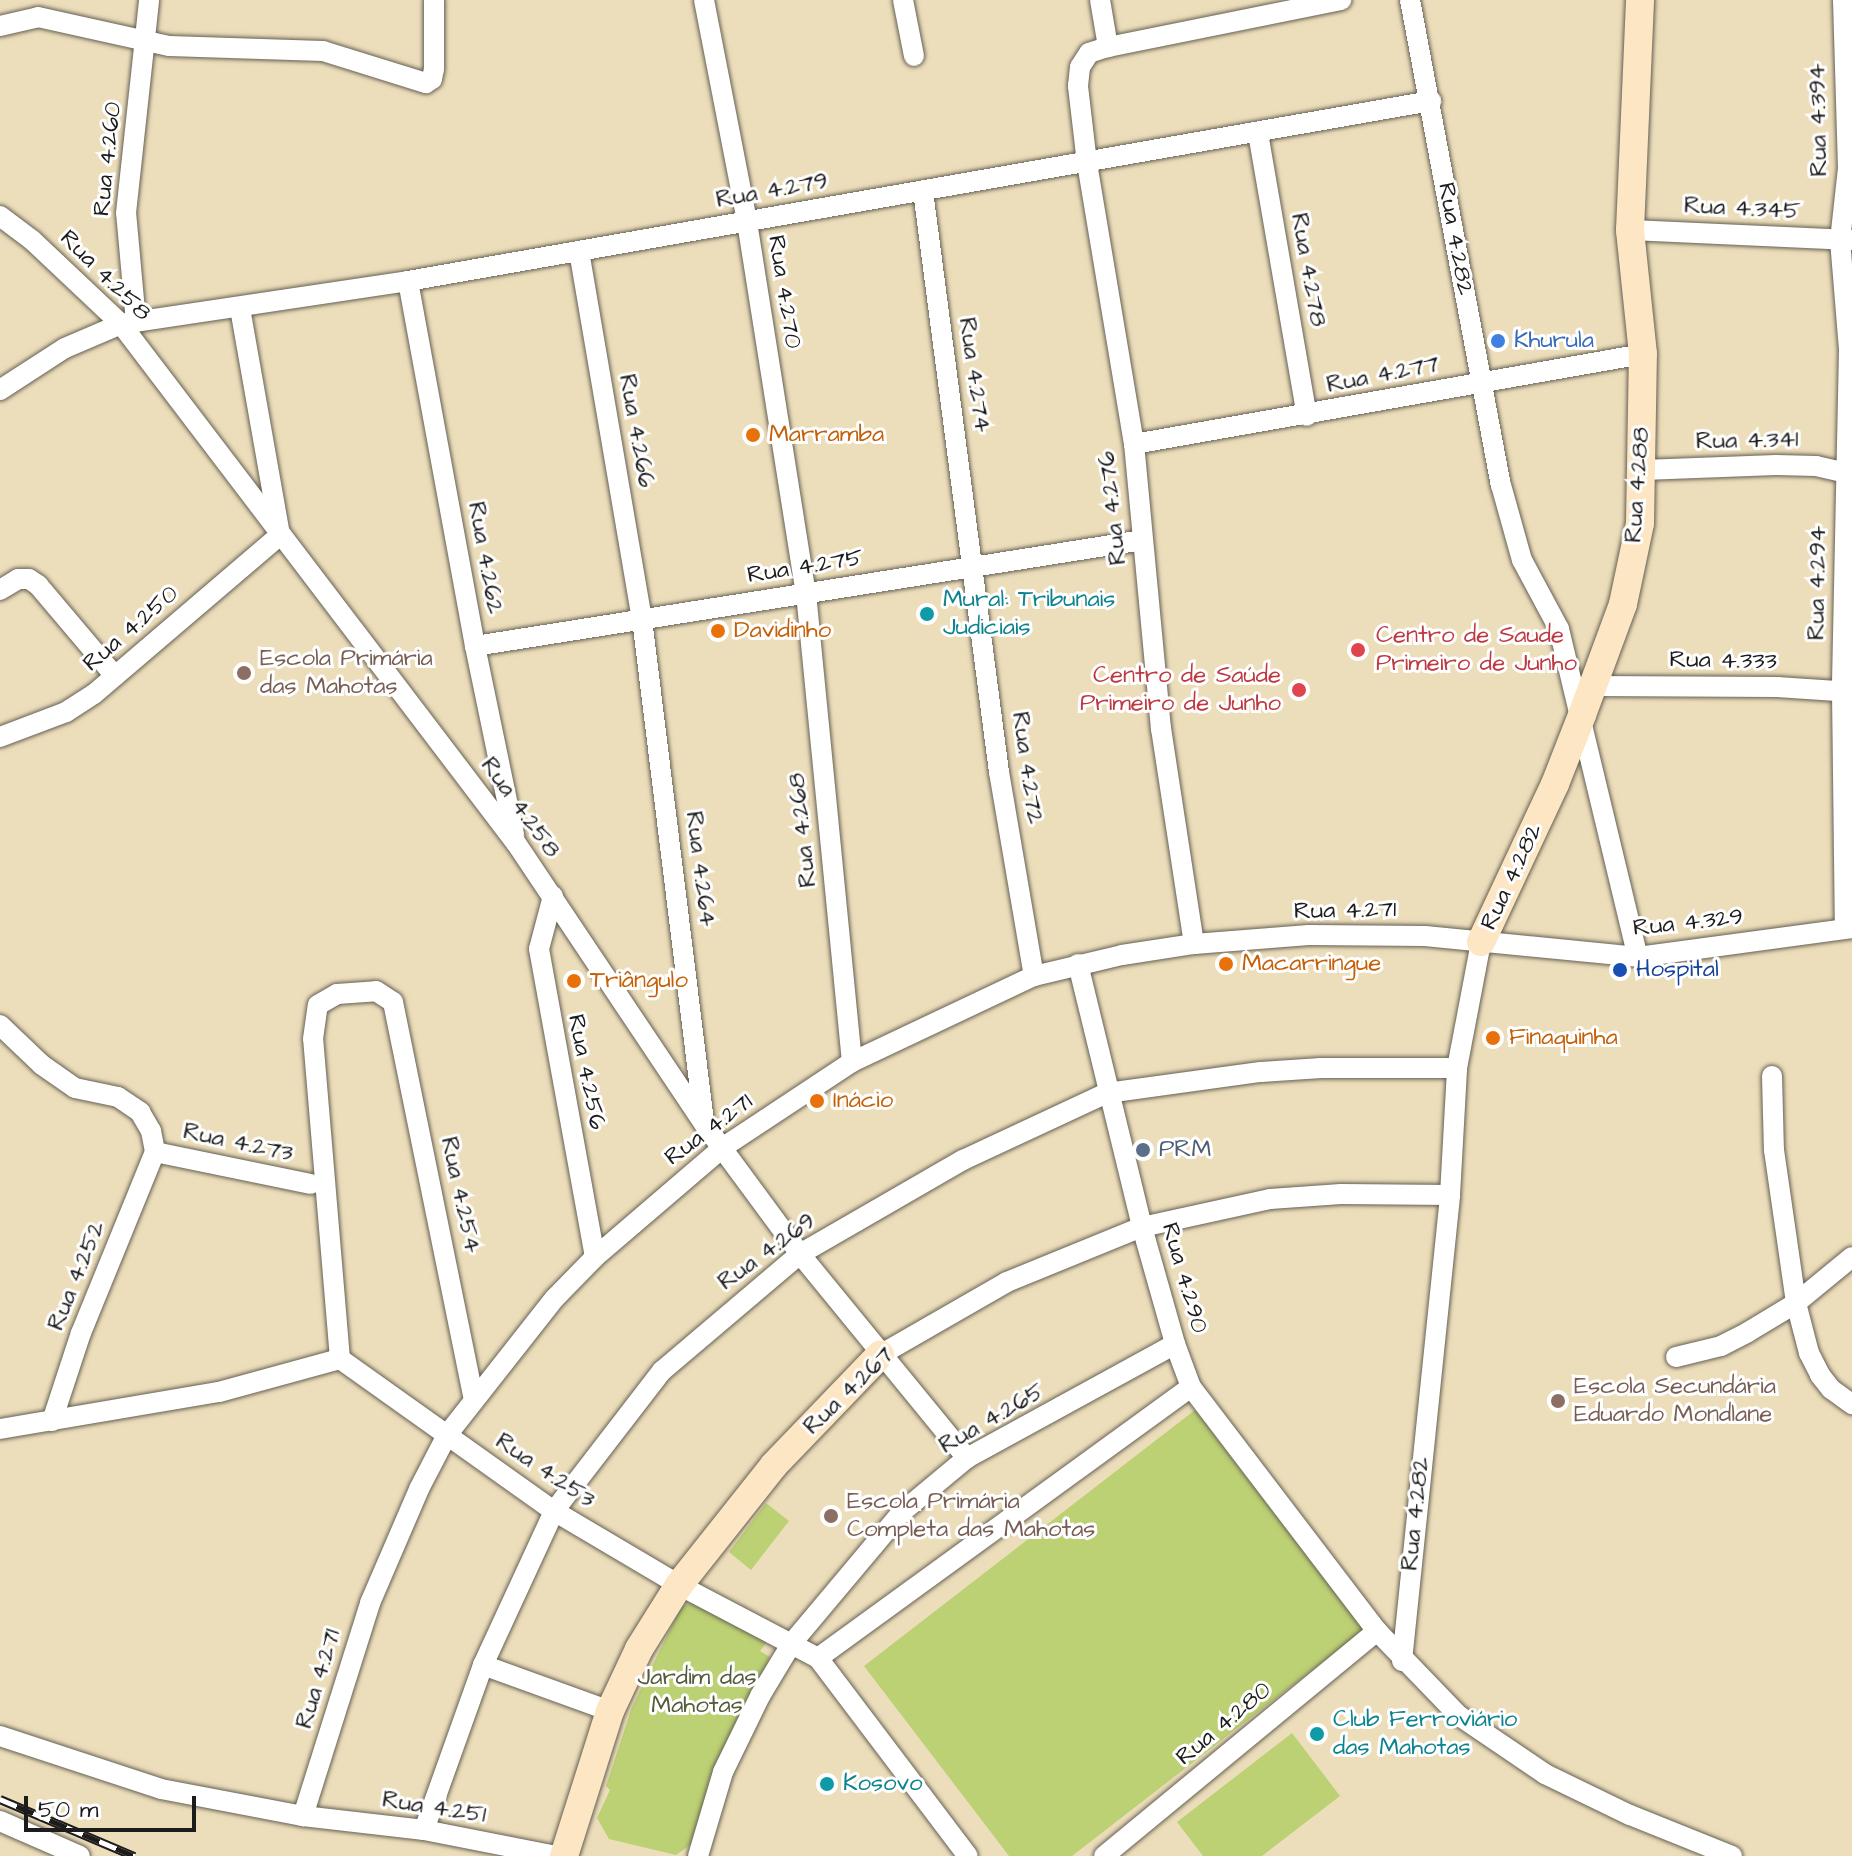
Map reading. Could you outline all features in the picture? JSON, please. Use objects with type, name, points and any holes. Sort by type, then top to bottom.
[{"type":"street","name":"Rua 4.260","points":[[128,323],[126,213],[147,43],[149,0]]},
{"type":"street","points":[[0,26],[19,10],[147,43],[323,51],[426,83],[432,79],[434,69],[434,0]]},
{"type":"street","name":"Rua 4.270","points":[[704,0],[747,222],[806,593]]},
{"type":"street","points":[[903,0],[914,56]]},
{"type":"street","points":[[1100,0],[1108,47],[1279,6],[1341,0]]},
{"type":"street","name":"Rua 4.282","points":[[1402,1661],[1450,1195],[1457,1068],[1481,942],[1555,784],[1582,715],[1559,629],[1522,560],[1501,485],[1410,0]]},
{"type":"street","name":"Rua 4.288","points":[[1582,715],[1623,604],[1640,523],[1643,354],[1630,230],[1640,0]]},
{"type":"street","name":"Rua 4.394","points":[[1843,0],[1848,168],[1846,240]]},
{"type":"street","name":"Rua 4.276","points":[[1108,47],[1089,53],[1080,67],[1078,86],[1087,163],[1134,444],[1161,729],[1194,944]]},
{"type":"street","name":"Rua 4.279","points":[[0,390],[65,348],[128,323],[408,281],[1431,101]]},
{"type":"street","name":"Rua 4.278","points":[[1258,133],[1307,416]]},
{"type":"street","name":"Rua 4.274","points":[[923,191],[973,566]]},
{"type":"street","name":"Rua 4.258","points":[[0,216],[128,323],[280,535],[516,843],[705,1125],[800,1254],[967,1458]]},
{"type":"street","name":"Rua 4.345","points":[[1630,230],[1846,240]]},
{"type":"street","name":"Rua 4.294","points":[[1846,240],[1849,349],[1848,928]]},
{"type":"street","name":"Rua 4.266","points":[[579,251],[642,619]]},
{"type":"street","name":"Rua 4.262","points":[[408,281],[475,646],[516,843]]},
{"type":"street","points":[[240,308],[280,535]]},
{"type":"street","name":"Rua 4.277","points":[[1134,444],[1307,416],[1643,354]]},
{"type":"street","name":"Rua 4.341","points":[[1643,470],[1776,465],[1816,466],[1849,474]]},
{"type":"street","name":"Rua 4.250","points":[[0,737],[66,712],[115,676],[280,535]]},
{"type":"street","name":"Rua 4.275","points":[[475,646],[1143,540]]},
{"type":"street","name":"Rua 4.272","points":[[973,566],[999,772],[1034,976]]},
{"type":"street","points":[[0,590],[18,579],[29,579],[38,585],[115,676]]},
{"type":"street","name":"Rua 4.268","points":[[806,593],[852,1062]]},
{"type":"street","name":"Rua 4.264","points":[[642,619],[705,1125]]},
{"type":"street","name":"Rua 4.333","points":[[1593,686],[1777,687],[1847,692]]},
{"type":"street","points":[[1582,715],[1628,956]]},
{"type":"street","name":"Rua 4.256","points":[[553,896],[539,949],[595,1257]]},
{"type":"street","name":"Rua 4.329","points":[[1481,942],[1628,956],[1848,928]]},
{"type":"street","name":"Rua 4.271","points":[[303,1816],[370,1603],[419,1489],[447,1435],[555,1298],[595,1257],[722,1148],[852,1062],[1034,976],[1078,964],[1194,944],[1309,935],[1425,936],[1481,942]]},
{"type":"street","name":"Rua 4.290","points":[[1078,964],[1142,1227],[1175,1344],[1191,1387],[1377,1631]]},
{"type":"street","name":"Rua 4.254","points":[[340,1359],[313,1039],[318,1005],[337,994],[376,991],[393,1002],[474,1399]]},
{"type":"street","points":[[0,1025],[42,1065],[75,1088],[118,1097],[140,1112],[151,1131],[155,1152]]},
{"type":"street","name":"Rua 4.269","points":[[424,1830],[483,1665],[554,1511],[662,1371],[800,1254],[963,1160],[1107,1093],[1291,1070],[1457,1068]]},
{"type":"street","points":[[1772,1076],[1774,1150],[1796,1303],[1809,1353],[1820,1375],[1831,1389],[1852,1404]]},
{"type":"street","name":"Rua 4.273","points":[[155,1152],[311,1184]]},
{"type":"street","name":"Rua 4.252","points":[[52,1421],[81,1333],[155,1152]]},
{"type":"street","name":"Rua 4.267","points":[[564,1856],[610,1711],[639,1649],[679,1585],[774,1465],[880,1355],[1007,1282],[1142,1227],[1270,1199],[1341,1194],[1450,1195]]},
{"type":"street","points":[[1676,1357],[1721,1346],[1796,1303],[1852,1257]]},
{"type":"street","name":"Rua 4.265","points":[[698,1856],[723,1772],[760,1696],[792,1643],[902,1512],[967,1458],[1175,1344]]},
{"type":"street","points":[[0,1429],[219,1392],[340,1359]]},
{"type":"street","name":"Rua 4.253","points":[[340,1359],[554,1511],[679,1585],[818,1658],[968,1856]]},
{"type":"street","points":[[818,1658],[1191,1387]]},
{"type":"street","points":[[1377,1631],[1402,1661],[1458,1715],[1545,1774],[1630,1815],[1732,1856]]},
{"type":"street","name":"Rua 4.280","points":[[1104,1856],[1377,1631]]},
{"type":"street","points":[[483,1665],[610,1711]]},
{"type":"street","name":"Rua 4.251","points":[[0,1736],[161,1789],[303,1816],[424,1830],[479,1848],[556,1856]]},
{"type":"street","points":[[0,1821],[80,1856]]},
{"type":"green space","points":[[1195,1410],[1364,1630],[1072,1856],[1009,1856],[864,1666]]},
{"type":"green space","points":[[766,1503],[789,1521],[751,1570],[729,1552]]},
{"type":"green space","name":"Jardim das Mahotas","points":[[696,1601],[767,1642],[760,1651],[770,1657],[725,1750],[696,1841],[676,1855],[609,1839],[597,1818],[610,1790],[606,1786],[632,1707],[681,1607]]},
{"type":"green space","points":[[1292,1733],[1340,1796],[1262,1856],[1203,1856],[1177,1822]]},
{"type":"railway","points":[[0,1799],[134,1856]]},
{"type":"place","name":"Khurula","points":[[1498,341]]},
{"type":"place","name":"Marramba","points":[[753,435]]},
{"type":"place","name":"Mural: Tribunais Judiciais","points":[[927,614]]},
{"type":"place","name":"Davidinho","points":[[718,631]]},
{"type":"place","name":"Centro de Saude Primeiro de Junho","points":[[1358,650]]},
{"type":"place","name":"Escola Primária das Mahotas","points":[[244,673]]},
{"type":"place","name":"Centro de Saúde Primeiro de Junho","points":[[1299,690]]},
{"type":"place","name":"Macarringue","points":[[1226,964]]},
{"type":"place","name":"Hospital","points":[[1620,970]]},
{"type":"place","name":"Triângulo","points":[[574,981]]},
{"type":"place","name":"Finaquinha","points":[[1493,1038]]},
{"type":"place","name":"Inácio","points":[[817,1101]]},
{"type":"place","name":"PRM","points":[[1143,1150]]},
{"type":"place","name":"Escola Secundária Eduardo Mondlane","points":[[1558,1401]]},
{"type":"place","name":"Escola Primária Completa das Mahotas","points":[[831,1516]]},
{"type":"place","name":"Club Ferroviário das Mahotas","points":[[1317,1734]]},
{"type":"place","name":"Kosovo","points":[[827,1784]]}]
